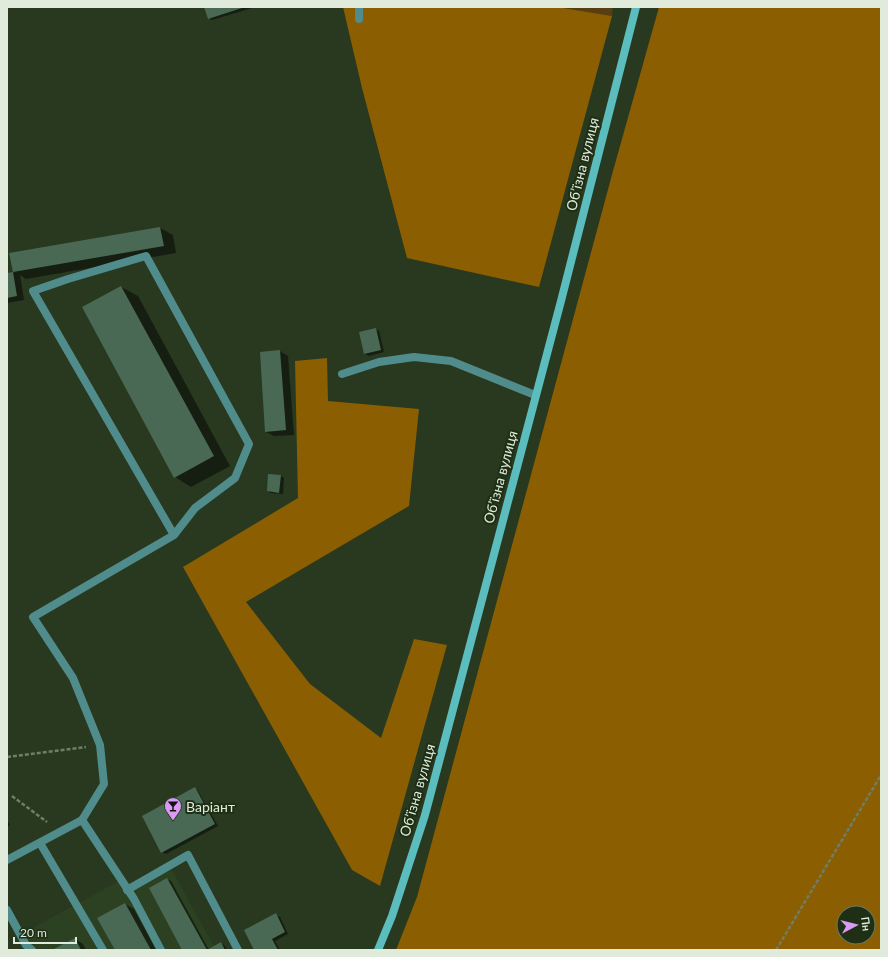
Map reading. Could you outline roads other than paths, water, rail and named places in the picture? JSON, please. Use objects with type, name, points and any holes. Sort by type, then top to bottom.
[{"type":"main road","name":"Об’їзна вулиця","points":[[378,950],[392,916],[425,815],[636,7]]},
{"type":"street","points":[[359,7],[359,19]]},
{"type":"street","points":[[7,860],[82,820],[104,784],[100,745],[73,678],[33,617],[174,535],[195,508],[234,478],[249,444],[146,256],[33,291],[174,535]]},
{"type":"street","points":[[342,374],[379,362],[414,357],[429,358],[452,361],[535,395]]},
{"type":"street","points":[[82,820],[134,899],[161,950]]},
{"type":"street","points":[[40,843],[102,950]]},
{"type":"street","points":[[127,890],[188,855],[238,950]]},
{"type":"street","points":[[7,910],[26,945],[32,950]]},
{"type":"place","name":"Варіант","points":[[173,821]]}]
